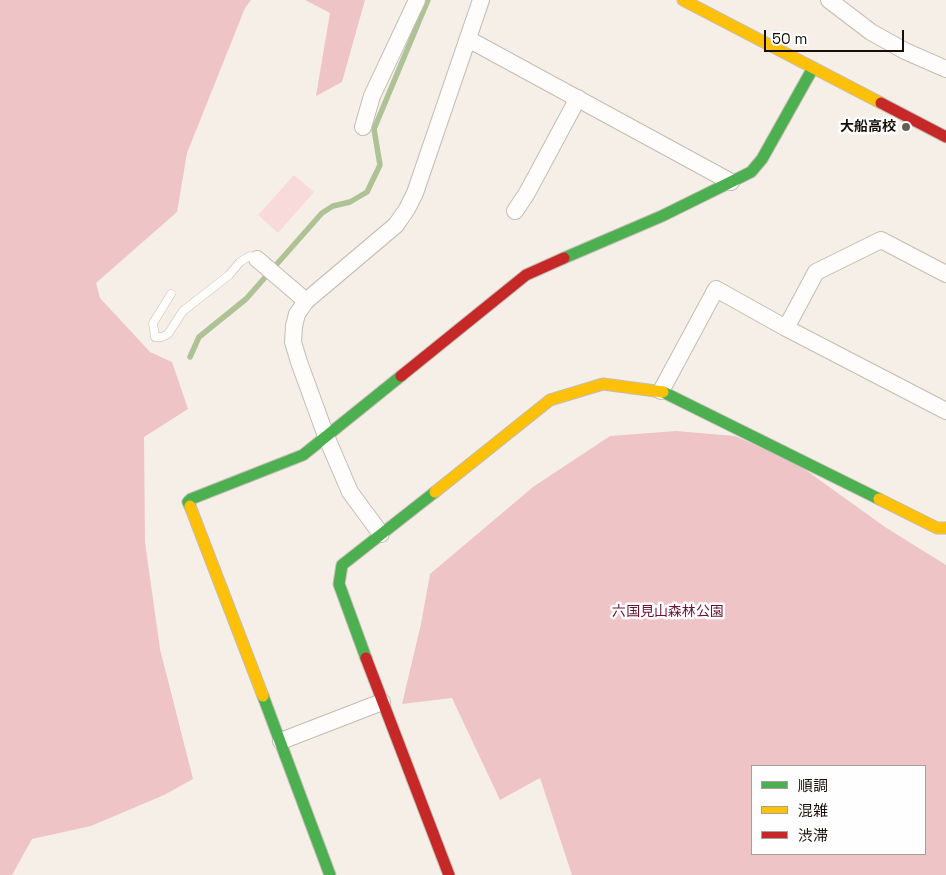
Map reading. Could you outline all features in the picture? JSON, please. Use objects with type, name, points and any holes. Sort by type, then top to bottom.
[{"type":"street","points":[[363,127],[372,96],[416,0]]},
{"type":"street","points":[[382,534],[350,492],[326,436],[293,342],[294,326],[297,314],[306,301],[396,225],[407,209],[415,193],[481,0]]},
{"type":"street","points":[[683,0],[813,68],[943,132]]},
{"type":"street","points":[[829,0],[871,32],[905,52],[946,69]]},
{"type":"street","points":[[468,39],[731,182]]},
{"type":"street","points":[[330,875],[281,740],[188,502],[190,499],[303,455],[526,275],[662,216],[751,172],[762,159],[813,68]]},
{"type":"street","points":[[515,212],[578,98]]},
{"type":"street","points":[[786,328],[816,272],[881,240],[946,274]]},
{"type":"street","points":[[257,259],[306,301]]},
{"type":"street","points":[[661,391],[716,290],[946,411]]},
{"type":"street","points":[[449,875],[382,702],[339,584],[342,565],[464,466],[550,400],[603,384],[661,391],[937,528],[946,528]]},
{"type":"street","points":[[281,740],[382,702]]},
{"type":"lane","points":[[171,294],[153,323],[155,337],[162,337],[168,334],[183,311],[228,275],[240,262],[250,256],[257,259]]},
{"type":"shaded area","points":[[294,175],[314,192],[278,233],[258,215]]},
{"type":"green space","points":[[0,0],[251,0],[245,8],[187,153],[177,212],[96,283],[100,298],[150,352],[172,362],[188,409],[144,437],[145,542],[160,649],[193,779],[164,795],[91,826],[32,839],[12,875],[0,875]]},
{"type":"green space","points":[[305,0],[365,0],[342,82],[316,96],[330,13]]},
{"type":"green space","name":"六国見山森林公園","points":[[676,431],[735,436],[796,463],[885,527],[946,565],[946,875],[572,875],[540,778],[500,800],[452,698],[402,704],[421,624],[430,574],[533,487],[610,436]]},
{"type":"waterway","points":[[190,357],[199,337],[246,299],[322,213],[333,206],[350,202],[367,192],[380,165],[374,129],[428,0]]},
{"type":"traffic: fast","points":[[564,258],[662,216],[751,172],[762,159],[813,68]]},
{"type":"traffic: fast","points":[[190,506],[188,502],[191,499],[303,455],[401,376]]},
{"type":"traffic: fast","points":[[663,392],[879,499]]},
{"type":"traffic: fast","points":[[366,658],[339,584],[342,565],[435,492]]},
{"type":"traffic: fast","points":[[263,696],[330,875]]},
{"type":"traffic: slow","points":[[683,0],[881,103]]},
{"type":"traffic: slow","points":[[435,492],[550,400],[603,384],[663,392]]},
{"type":"traffic: slow","points":[[879,499],[937,528],[946,528]]},
{"type":"traffic: slow","points":[[190,506],[263,696]]},
{"type":"traffic: jam","points":[[881,103],[946,137]]},
{"type":"traffic: jam","points":[[401,376],[526,275],[564,258]]},
{"type":"traffic: jam","points":[[366,658],[449,875]]},
{"type":"place","name":"大船高校","points":[[906,127]]}]
